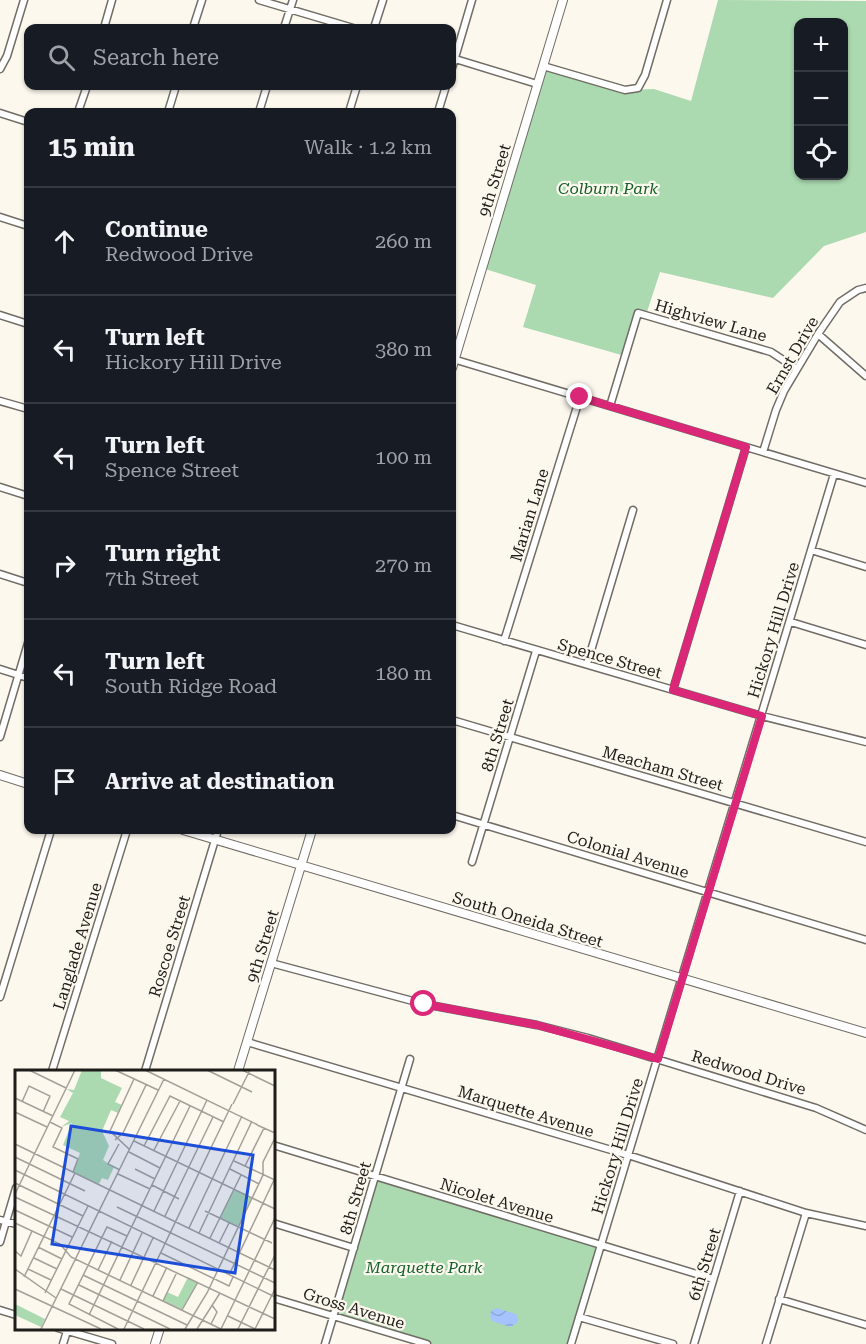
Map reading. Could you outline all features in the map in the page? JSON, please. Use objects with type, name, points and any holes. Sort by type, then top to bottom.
[{"type":"street","points":[[0,69],[7,56],[24,0]]},
{"type":"street","points":[[105,24],[112,0]]},
{"type":"street","points":[[195,24],[202,0]]},
{"type":"street","points":[[259,0],[339,24]]},
{"type":"street","points":[[285,24],[293,0]]},
{"type":"street","points":[[375,24],[383,0]]},
{"type":"street","points":[[456,49],[472,0]]},
{"type":"street","name":"9th Street","points":[[456,349],[563,0]]},
{"type":"street","points":[[543,66],[625,90],[638,88],[645,75],[667,0]]},
{"type":"street","points":[[456,59],[537,84]]},
{"type":"street","points":[[79,108],[86,90]]},
{"type":"street","points":[[169,108],[175,90]]},
{"type":"street","points":[[260,108],[266,90]]},
{"type":"street","points":[[350,108],[356,90]]},
{"type":"street","points":[[439,108],[445,90]]},
{"type":"street","points":[[0,113],[24,121]]},
{"type":"street","points":[[0,217],[24,225]]},
{"type":"street","name":"Ernst Drive","points":[[763,452],[776,410],[818,334],[840,302],[866,288]]},
{"type":"street","name":"Highview Lane","points":[[609,406],[638,313],[771,352],[797,369]]},
{"type":"street","points":[[0,315],[24,323]]},
{"type":"street","points":[[818,334],[866,376]]},
{"type":"street","points":[[456,363],[580,397],[866,483]]},
{"type":"street","name":"Marian Lane","points":[[504,641],[580,397]]},
{"type":"street","points":[[0,401],[24,408]]},
{"type":"street","points":[[673,690],[746,447]]},
{"type":"street","name":"Hickory Hill Drive","points":[[571,1344],[834,474]]},
{"type":"street","points":[[0,487],[24,495]]},
{"type":"street","points":[[587,664],[633,510]]},
{"type":"street","points":[[811,550],[866,567]]},
{"type":"street","points":[[0,574],[24,582]]},
{"type":"street","points":[[790,622],[866,645]]},
{"type":"street","name":"Spence Street","points":[[456,625],[536,651],[762,716],[866,742]]},
{"type":"street","name":"8th Street","points":[[472,862],[536,651]]},
{"type":"street","points":[[0,737],[24,657]]},
{"type":"street","points":[[0,669],[24,677]]},
{"type":"street","name":"Meacham Street","points":[[456,721],[866,842]]},
{"type":"street","points":[[0,775],[24,783]]},
{"type":"street","name":"Colonial Avenue","points":[[456,816],[866,940]]},
{"type":"street","points":[[0,998],[50,834]]},
{"type":"street","name":"Langlade Avenue","points":[[52,1070],[126,834]]},
{"type":"street","name":"South Oneida Street","points":[[196,834],[866,1033]]},
{"type":"street","name":"Roscoe Street","points":[[145,1070],[217,834]]},
{"type":"street","name":"9th Street","points":[[238,1070],[311,834]]},
{"type":"street","name":"Redwood Drive","points":[[271,963],[424,1004],[537,1025],[816,1107],[866,1130]]},
{"type":"street","name":"Marquette Avenue","points":[[247,1042],[628,1155],[806,1213],[866,1226]]},
{"type":"street","name":"8th Street","points":[[325,1344],[410,1059]]},
{"type":"street","name":"Nicolet Avenue","points":[[274,1145],[713,1279]]},
{"type":"street","points":[[0,1242],[3,1221],[15,1191]]},
{"type":"street","name":"6th Street","points":[[694,1344],[740,1191]]},
{"type":"street","points":[[766,1344],[806,1213]]},
{"type":"street","points":[[274,1223],[354,1248]]},
{"type":"street","name":"Gross Avenue","points":[[274,1298],[427,1344]]},
{"type":"street","points":[[779,1299],[866,1325]]},
{"type":"street","points":[[0,1310],[15,1315]]},
{"type":"street","points":[[579,1317],[674,1344]]},
{"type":"street","points":[[63,1344],[67,1329],[112,1344]]},
{"type":"street","points":[[155,1344],[160,1329]]},
{"type":"green space","name":"Colburn Park","points":[[718,0],[866,1],[866,232],[824,246],[773,298],[660,272],[646,315],[638,313],[625,356],[523,327],[536,285],[482,268],[543,66],[625,90],[654,89],[691,101]]},
{"type":"green space","name":"Marquette Park","points":[[376,1176],[601,1246],[571,1344],[427,1344],[334,1316]]},
{"type":"water","points":[[496,1308],[516,1314],[517,1323],[510,1327],[492,1321],[491,1311]]},
{"type":"route","points":[[424,1004],[537,1025],[658,1059],[762,716],[673,690],[746,447],[580,397]]}]
